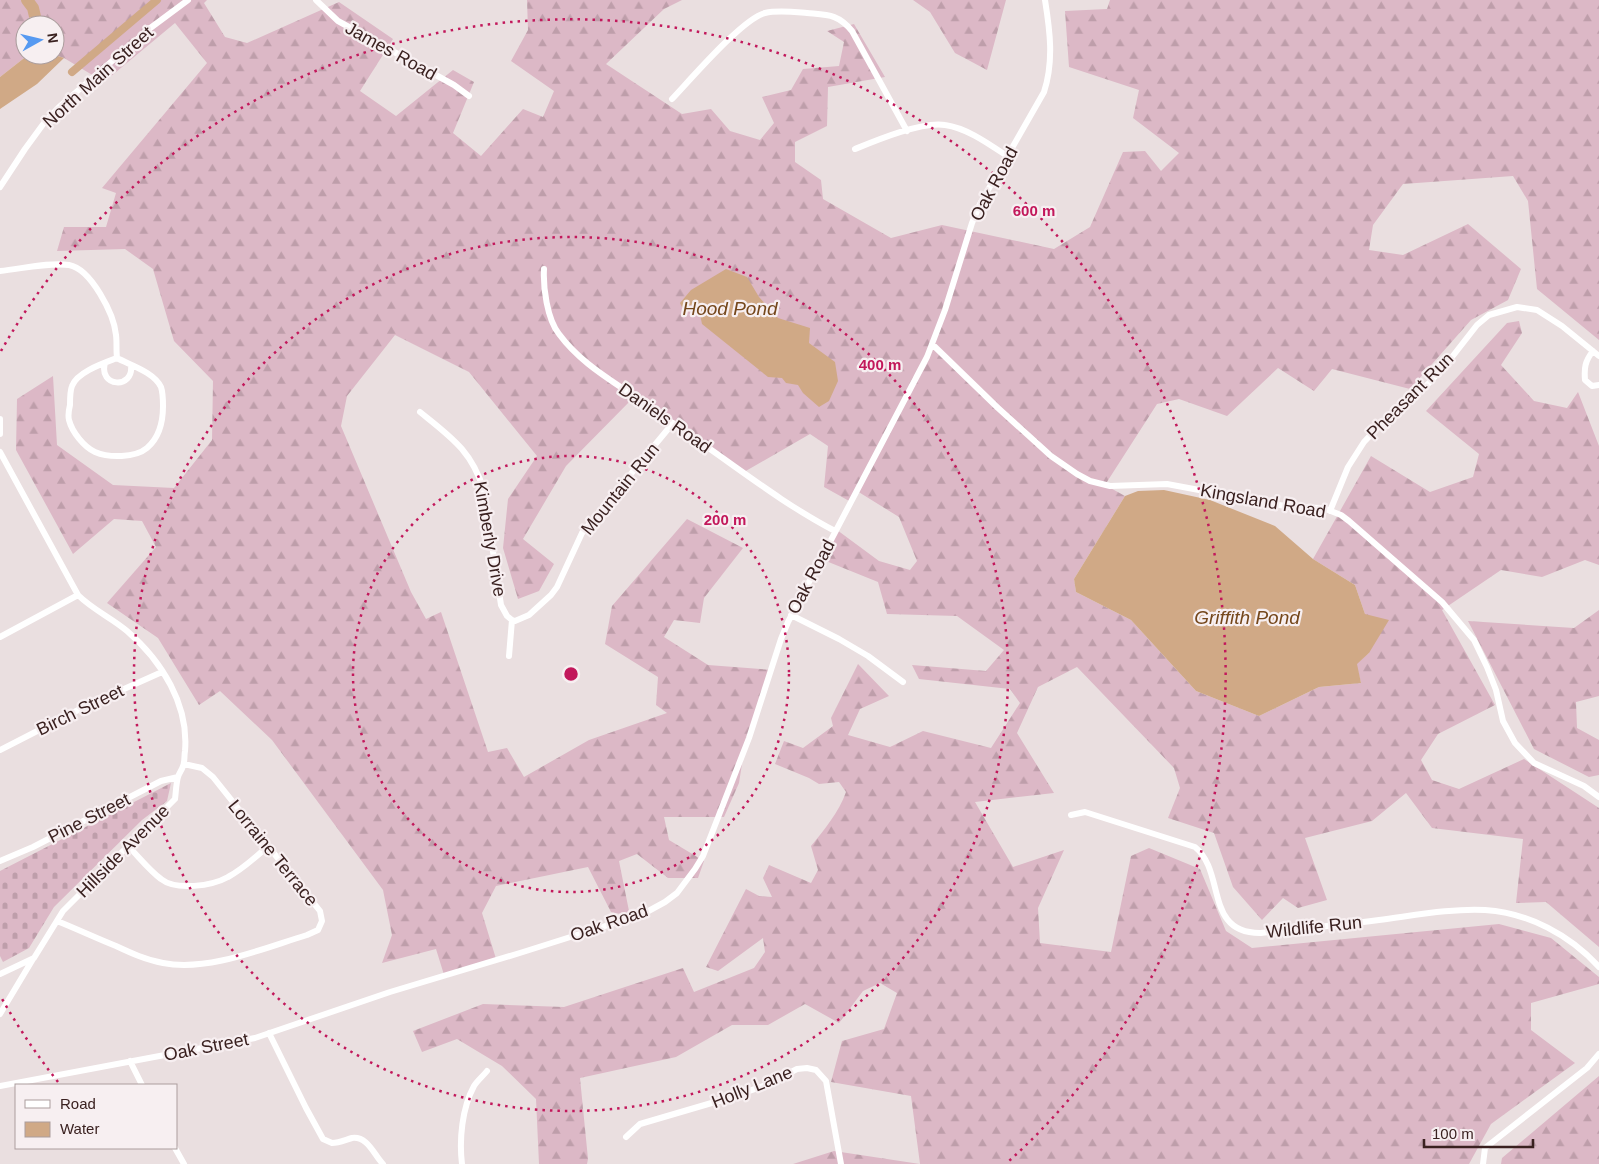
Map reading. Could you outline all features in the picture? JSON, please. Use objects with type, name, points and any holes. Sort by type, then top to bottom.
[{"type":"street","name":"North Main Street","points":[[0,187],[44,123],[59,107],[149,29],[188,0]]},
{"type":"street","name":"James Road","points":[[316,0],[338,21],[454,85],[469,96]]},
{"type":"street","name":"Oak Road","points":[[406,987],[643,914],[677,893],[696,870],[749,738],[781,639],[835,531],[912,388],[932,344],[951,293],[972,223],[989,187],[1040,101],[1047,82],[1050,45],[1045,0]]},
{"type":"street","points":[[672,99],[754,17],[773,12],[828,15],[841,20],[852,31],[907,131]]},
{"type":"street","points":[[855,148],[934,124],[949,126],[981,140],[1007,156]]},
{"type":"street","points":[[0,271],[58,264],[71,265],[88,276],[103,297],[112,317],[116,334],[117,358]]},
{"type":"street","name":"Daniels Road","points":[[544,268],[546,297],[553,324],[559,335],[586,364],[735,468],[835,531]]},
{"type":"street","name":"Pheasant Run","points":[[1330,511],[1348,466],[1364,442],[1380,425],[1428,384],[1445,366],[1477,325],[1489,315],[1517,307],[1537,310],[1556,322],[1599,356]]},
{"type":"street","name":"Kingsland Road","points":[[932,344],[1051,456],[1090,481],[1110,486],[1152,484],[1182,486],[1290,508],[1323,508],[1349,521],[1422,584],[1458,620],[1481,653],[1496,690],[1503,721],[1515,743],[1534,763],[1584,786],[1599,797]]},
{"type":"street","points":[[1593,351],[1586,360],[1585,380],[1589,385],[1599,385]]},
{"type":"street","points":[[117,358],[149,374],[160,386],[163,397],[162,422],[158,435],[147,448],[140,452],[110,456],[95,452],[85,444],[75,433],[69,419],[72,385],[84,372],[117,358]]},
{"type":"street","points":[[105,362],[106,376],[111,381],[117,383],[124,381],[130,376],[131,365]]},
{"type":"street","name":"Kimberly Drive","points":[[420,412],[461,447],[468,455],[480,477],[484,491],[501,605],[506,616],[512,620],[509,656]]},
{"type":"street","points":[[0,419],[0,434]]},
{"type":"street","name":"Mountain Run","points":[[512,620],[515,621],[529,615],[551,595],[557,587],[582,533],[673,423]]},
{"type":"street","name":"Hillside Avenue","points":[[0,452],[78,595],[137,640],[162,672],[178,698],[184,719],[186,739],[184,764],[178,776],[174,800],[63,911],[34,958]]},
{"type":"street","points":[[0,637],[78,595]]},
{"type":"street","points":[[792,615],[868,656],[903,682]]},
{"type":"street","name":"Birch Street","points":[[0,750],[86,706],[162,672]]},
{"type":"street","name":"Lorraine Terrace","points":[[57,920],[144,958],[179,965],[194,965],[229,958],[314,933],[321,926],[320,911],[206,770],[184,764]]},
{"type":"street","name":"Pine Street","points":[[0,861],[33,847],[161,781],[178,776]]},
{"type":"street","name":"Wildlife Run","points":[[1071,815],[1085,812],[1194,846],[1202,853],[1206,862],[1222,914],[1233,925],[1246,932],[1261,933],[1431,913],[1485,910],[1524,918],[1547,927],[1587,954],[1599,967]]},
{"type":"street","points":[[128,846],[161,880],[170,884],[185,886],[216,882],[226,878],[268,846]]},
{"type":"street","points":[[0,974],[34,958]]},
{"type":"street","points":[[0,1014],[34,958]]},
{"type":"street","name":"Oak Street","points":[[0,1086],[230,1043],[269,1033],[406,987]]},
{"type":"street","points":[[269,1033],[323,1139],[332,1143],[352,1138],[362,1140],[375,1153],[382,1164]]},
{"type":"street","points":[[1483,1164],[1485,1148],[1587,1068],[1599,1054]]},
{"type":"street","points":[[130,1061],[142,1084]]},
{"type":"street","name":"Holly Lane","points":[[626,1137],[640,1124],[694,1110],[766,1085],[792,1070],[807,1068],[816,1070],[826,1082],[841,1164]]},
{"type":"street","points":[[462,1164],[461,1139],[467,1104],[474,1086],[486,1071]]},
{"type":"street","points":[[176,1149],[184,1164]]},
{"type":"green space","points":[[0,0],[207,0],[204,3],[225,37],[247,43],[339,2],[393,39],[360,91],[396,116],[453,70],[474,82],[453,133],[481,156],[523,109],[543,117],[554,91],[511,61],[528,30],[527,0],[682,0],[664,9],[606,64],[682,114],[711,109],[730,131],[760,140],[774,123],[762,97],[791,90],[803,69],[839,66],[844,42],[827,31],[854,24],[885,77],[828,87],[827,126],[795,142],[795,162],[821,180],[823,199],[891,238],[942,225],[1054,249],[1090,227],[1123,152],[1145,151],[1161,171],[1179,153],[1133,118],[1139,90],[1069,67],[1065,11],[1107,9],[1110,0],[1599,0],[1599,340],[1537,289],[1528,201],[1513,176],[1403,184],[1373,225],[1369,250],[1403,255],[1468,224],[1521,269],[1508,300],[1471,320],[1410,389],[1332,369],[1314,391],[1278,368],[1227,416],[1179,399],[1157,404],[1105,485],[1125,496],[1074,579],[1076,592],[1131,620],[1196,691],[1259,716],[1319,687],[1361,683],[1356,664],[1369,653],[1365,614],[1355,585],[1313,559],[1371,456],[1430,492],[1473,477],[1479,454],[1426,411],[1507,323],[1519,321],[1522,333],[1501,365],[1534,401],[1567,408],[1578,392],[1599,446],[1599,565],[1585,560],[1542,577],[1501,570],[1442,610],[1495,705],[1438,734],[1421,760],[1432,780],[1459,789],[1524,759],[1599,808],[1599,947],[1546,902],[1516,903],[1523,839],[1432,828],[1406,793],[1372,821],[1305,838],[1327,900],[1298,908],[1283,898],[1262,920],[1233,887],[1214,833],[1168,818],[1180,788],[1174,768],[1077,667],[1038,687],[1017,733],[1054,793],[975,802],[1013,867],[1064,850],[1038,908],[1040,943],[1111,952],[1131,856],[1149,848],[1200,869],[1226,931],[1252,948],[1499,924],[1551,938],[1599,977],[1599,984],[1531,1003],[1531,1030],[1575,1063],[1491,1124],[1469,1164],[920,1164],[911,1096],[831,1082],[842,1041],[884,1029],[897,993],[880,983],[863,991],[839,1023],[805,1004],[768,1025],[732,1025],[676,1057],[580,1078],[587,1164],[539,1164],[536,1099],[502,1066],[457,1039],[422,1052],[413,1031],[483,1004],[564,1007],[683,968],[694,992],[754,968],[765,952],[763,938],[718,971],[706,967],[746,889],[759,896],[772,897],[763,878],[769,865],[811,883],[818,870],[811,846],[835,814],[846,792],[839,782],[819,784],[775,764],[784,741],[803,748],[833,726],[831,718],[858,664],[889,696],[860,709],[848,735],[890,747],[923,731],[991,748],[1020,703],[1010,689],[919,679],[912,665],[986,671],[1004,650],[957,616],[887,614],[878,582],[821,559],[837,530],[879,561],[910,570],[917,561],[899,517],[857,491],[851,502],[824,487],[828,446],[810,434],[744,472],[634,397],[566,466],[523,539],[554,564],[539,591],[518,599],[503,548],[508,499],[537,456],[469,372],[395,335],[347,396],[341,426],[411,592],[426,619],[441,612],[488,752],[507,748],[524,777],[589,740],[667,713],[656,705],[658,677],[605,644],[612,606],[687,519],[743,548],[704,598],[700,623],[674,620],[664,637],[708,665],[773,670],[745,745],[739,783],[724,817],[664,817],[669,840],[704,861],[698,878],[668,878],[637,854],[619,861],[630,916],[611,912],[588,867],[496,886],[482,913],[497,962],[445,978],[436,949],[382,963],[392,935],[383,890],[272,740],[220,691],[199,705],[158,638],[107,603],[156,547],[142,521],[114,519],[73,554],[16,450],[17,399],[53,376],[57,445],[113,485],[174,488],[212,440],[213,381],[174,341],[153,269],[125,249],[57,251],[64,227],[106,227],[116,193],[102,188],[207,63],[175,23],[104,82],[65,59],[65,15],[15,15],[15,65],[0,77]]},
{"type":"green space","points":[[913,0],[1006,0],[987,70],[955,53],[930,12]]},
{"type":"green space","points":[[1599,610],[1599,696],[1576,702],[1577,728],[1599,740],[1599,775],[1589,777],[1534,749],[1468,621],[1574,628]]},
{"type":"green space","points":[[171,783],[167,801],[142,820],[54,907],[29,948],[3,962],[0,956],[0,871]]},
{"type":"green space","points":[[1599,1076],[1599,1164],[1501,1164],[1502,1158]]},
{"type":"green space","points":[[834,1151],[920,1164],[793,1164]]},
{"type":"water","points":[[15,65],[57,65],[37,84],[0,109],[0,77]]},
{"type":"water","name":"Hood Pond","points":[[726,269],[747,277],[759,297],[778,318],[810,328],[809,343],[835,362],[838,381],[829,401],[819,407],[803,393],[798,385],[786,383],[782,378],[768,377],[702,324],[699,310],[691,305],[683,309],[680,303],[691,290]]},
{"type":"water","name":"Griffith Pond","points":[[1164,490],[1210,500],[1275,526],[1313,559],[1355,585],[1365,614],[1389,620],[1369,653],[1357,664],[1361,683],[1319,687],[1259,716],[1196,691],[1131,620],[1076,592],[1074,579],[1125,496],[1138,491]]},
{"type":"waterway","points":[[27,0],[33,8],[35,15]]},
{"type":"waterway","points":[[72,72],[157,0]]}]
